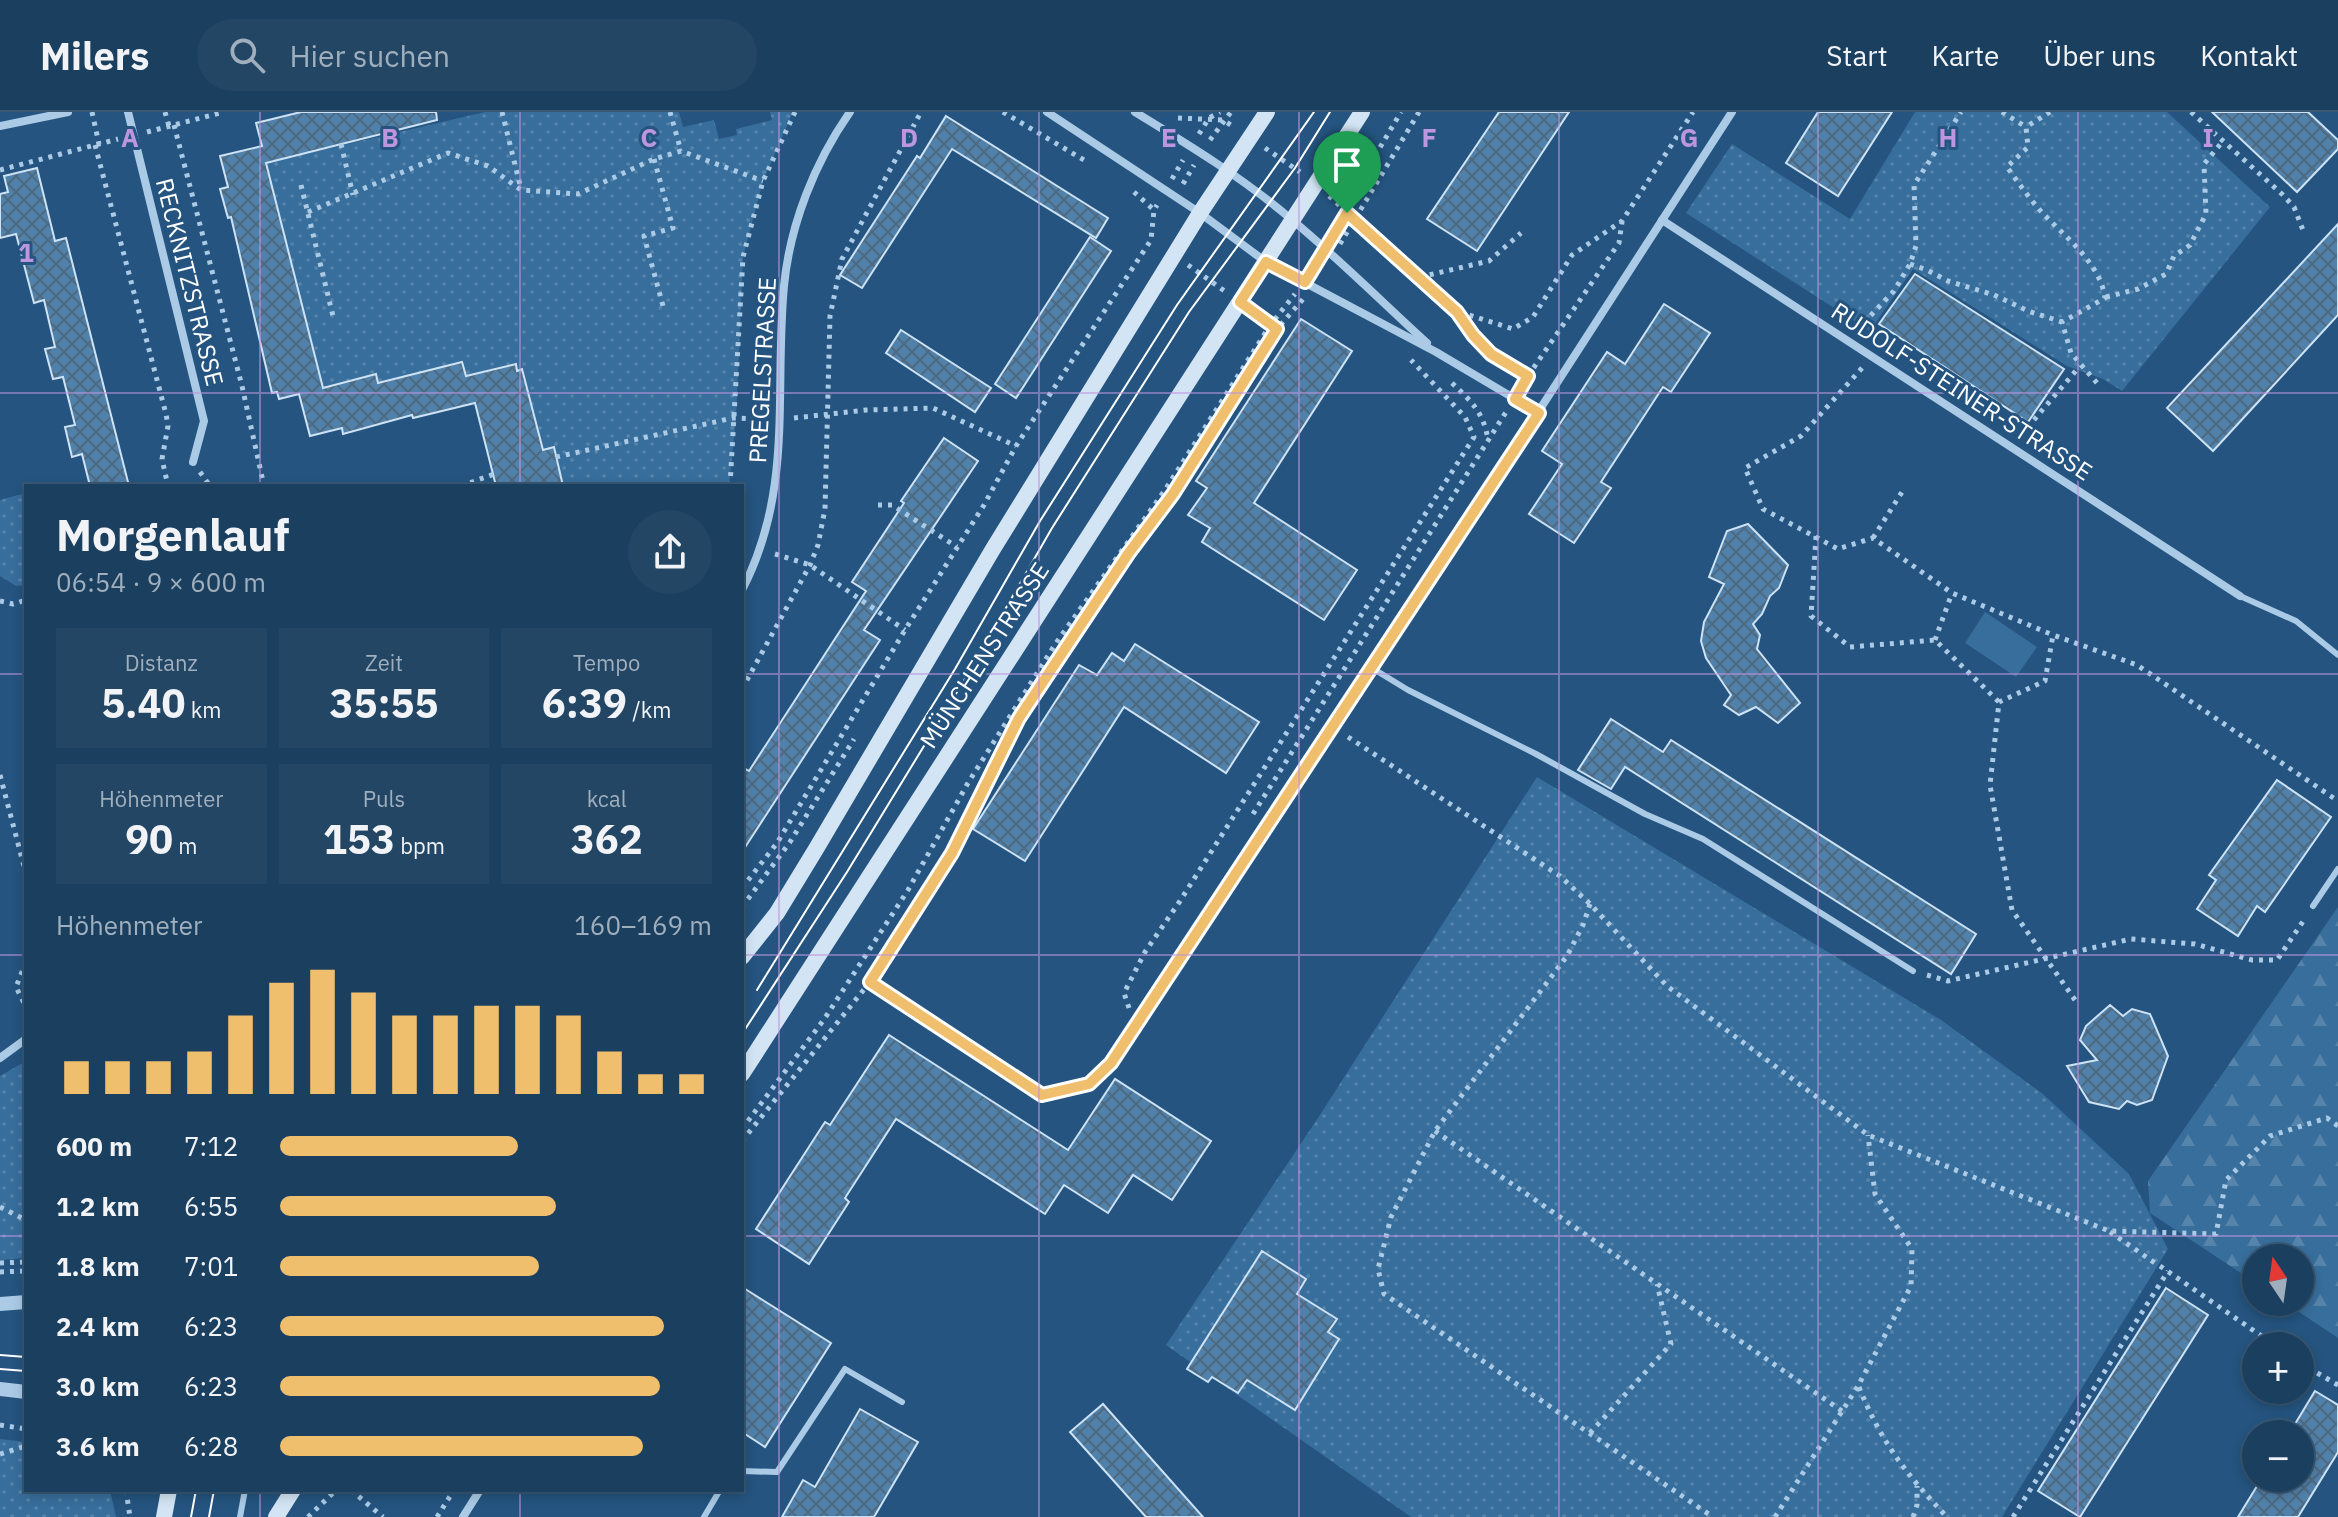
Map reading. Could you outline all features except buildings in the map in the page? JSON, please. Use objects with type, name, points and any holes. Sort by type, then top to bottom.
[{"type":"main road","name":"MÜNCHENSTRASSE","points":[[744,954],[777,913],[993,549],[1200,213],[1267,112]]},
{"type":"main road","name":"MÜNCHENSTRASSE","points":[[744,1071],[1362,112]]},
{"type":"main road","points":[[164,1517],[169,1492]]},
{"type":"main road","points":[[276,1517],[292,1492]]},
{"type":"street","points":[[0,126],[68,112]]},
{"type":"street","name":"RECKNITZSTRASSE","points":[[128,112],[204,421],[193,462]]},
{"type":"street","name":"PREGELSTRASSE","points":[[744,586],[761,550],[770,520],[777,474],[784,285],[789,254],[814,173],[831,139],[850,112]]},
{"type":"street","points":[[1047,112],[1200,213],[1266,262],[1436,352],[1539,413]]},
{"type":"street","points":[[1135,112],[1229,171],[1293,220],[1436,352]]},
{"type":"street","points":[[1145,1012],[1334,728],[1732,112]]},
{"type":"street","name":"RUDOLF-STEINER-STRASSE","points":[[1662,220],[2240,596]]},
{"type":"street","points":[[0,1058],[24,1040]]},
{"type":"street","points":[[0,1304],[24,1302]]},
{"type":"street","points":[[0,1389],[24,1392]]},
{"type":"street","points":[[463,1517],[479,1492]]},
{"type":"lane","points":[[2240,596],[2296,621],[2338,655]]},
{"type":"lane","points":[[1371,667],[1408,690],[1536,754],[1645,814],[1703,839],[1913,971]]},
{"type":"lane","points":[[2313,906],[2338,869]]},
{"type":"lane","points":[[744,960],[777,913]]},
{"type":"lane","points":[[744,1471],[777,1472],[845,1369],[902,1402]]},
{"type":"lane","points":[[240,1517],[245,1492]]},
{"type":"lane","points":[[704,1517],[719,1492]]},
{"type":"path","points":[[92,112],[97,144],[166,414],[168,426],[162,459],[168,484]]},
{"type":"path","points":[[165,112],[172,126],[242,386],[264,484]]},
{"type":"path","points":[[157,130],[224,112]]},
{"type":"path","points":[[502,112],[521,190]]},
{"type":"path","points":[[670,112],[681,151]]},
{"type":"path","points":[[730,484],[743,257],[763,181],[795,112]]},
{"type":"path","points":[[744,685],[818,545],[825,509],[830,316],[842,259],[921,112]]},
{"type":"path","points":[[1003,112],[1098,169]]},
{"type":"path","points":[[744,885],[777,843],[984,505],[1016,446],[1151,240],[1154,210],[1209,118],[1220,112]]},
{"type":"path","points":[[1325,250],[1347,213],[1356,188],[1401,112]]},
{"type":"path","points":[[1332,257],[1419,112]]},
{"type":"path","points":[[1457,312],[1513,329],[1533,317],[1572,255],[1622,221],[1693,112]]},
{"type":"path","points":[[1848,339],[1894,291],[1910,264],[1916,246],[1914,185],[1961,112]]},
{"type":"path","points":[[2002,112],[2026,127]]},
{"type":"path","points":[[2026,127],[2050,112]]},
{"type":"path","points":[[2191,112],[2294,207],[2304,233]]},
{"type":"path","points":[[1177,118],[1223,120],[1314,183],[1457,312],[1491,354],[1528,376]]},
{"type":"path","points":[[2026,127],[2028,147],[2007,167],[2103,282],[2105,298]]},
{"type":"path","points":[[0,170],[124,137]]},
{"type":"path","points":[[1910,264],[2062,322],[2105,298],[2138,289],[2166,274],[2174,256],[2190,245],[2206,214],[2204,164],[2223,141]]},
{"type":"path","points":[[341,144],[353,195]]},
{"type":"path","points":[[308,212],[448,153],[488,166],[521,190],[578,194],[654,159],[681,151],[763,181]]},
{"type":"path","points":[[654,159],[673,228],[644,236],[663,306]]},
{"type":"path","points":[[301,185],[333,316]]},
{"type":"path","points":[[1126,185],[1154,210]]},
{"type":"path","points":[[1249,820],[1528,376],[1619,243],[1622,221]]},
{"type":"path","points":[[1419,278],[1489,261],[1521,233]]},
{"type":"path","points":[[1151,240],[1277,329]]},
{"type":"path","points":[[744,1126],[825,1018],[908,890],[968,783],[1056,643],[1165,490],[1271,324],[1309,284]]},
{"type":"path","points":[[744,1139],[870,982],[952,853],[1019,718],[1128,554],[1173,494],[1309,284]]},
{"type":"path","points":[[2062,322],[2071,353],[2097,383]]},
{"type":"path","points":[[1135,1027],[1124,993],[1145,952],[1474,437],[1465,417],[1407,356],[1431,369]]},
{"type":"path","points":[[1864,366],[1801,436],[1745,468],[1763,509],[1838,549],[1873,538],[1902,492]]},
{"type":"path","points":[[2011,447],[2080,366]]},
{"type":"path","points":[[1443,375],[1480,412],[1487,424],[1488,440]]},
{"type":"path","points":[[556,457],[736,418],[779,420],[933,408],[1016,446]]},
{"type":"path","points":[[467,484],[497,473]]},
{"type":"path","points":[[878,505],[892,505],[957,547]]},
{"type":"path","points":[[1816,536],[1811,616],[1850,647],[1935,640],[1999,702]]},
{"type":"path","points":[[1873,538],[1952,593],[2053,635],[2137,665],[2338,801]]},
{"type":"path","points":[[761,550],[810,565],[905,630]]},
{"type":"path","points":[[1935,640],[1952,593]]},
{"type":"path","points":[[0,601],[13,604],[24,601]]},
{"type":"path","points":[[1999,702],[2045,681],[2053,635]]},
{"type":"path","points":[[1999,702],[1990,785],[2012,910],[2075,1000]]},
{"type":"path","points":[[1334,728],[1560,876],[1667,986],[1868,1135],[2109,1231],[2256,1332]]},
{"type":"path","points":[[0,775],[24,866]]},
{"type":"path","points":[[1590,904],[1567,956],[1435,1131],[1391,1217],[1378,1269],[1384,1294],[1713,1517]]},
{"type":"path","points":[[1913,971],[1948,981],[2131,939],[2195,944],[2252,960],[2277,960],[2313,906]]},
{"type":"path","points":[[24,967],[16,987],[24,1003]]},
{"type":"path","points":[[870,982],[1042,1095],[1089,1084],[1111,1063],[1145,1012]]},
{"type":"path","points":[[2109,1231],[2216,1234],[2226,1180],[2270,1136],[2327,1118],[2338,1126]]},
{"type":"path","points":[[1435,1131],[1842,1411]]},
{"type":"path","points":[[1775,1517],[1858,1386],[1911,1286],[1912,1249],[1875,1194],[1868,1135]]},
{"type":"path","points":[[0,1207],[24,1219]]},
{"type":"path","points":[[0,1263],[24,1262]]},
{"type":"path","points":[[0,1272],[24,1271]]},
{"type":"path","points":[[2013,1517],[2168,1271]]},
{"type":"path","points":[[1590,1434],[1671,1344],[1657,1283]]},
{"type":"path","points":[[2314,1371],[2338,1385]]},
{"type":"path","points":[[1858,1386],[1872,1420],[1906,1474],[1947,1517]]},
{"type":"path","points":[[0,1425],[24,1429]]},
{"type":"path","points":[[0,1454],[24,1447]]},
{"type":"path","points":[[1913,1517],[1917,1505],[1917,1485]]},
{"type":"path","points":[[126,1492],[130,1517]]},
{"type":"path","points":[[308,1517],[334,1492]]},
{"type":"path","points":[[353,1492],[383,1517]]},
{"type":"path","points":[[437,1517],[453,1492]]},
{"type":"green space","points":[[485,112],[679,112],[683,127],[714,120],[719,139],[737,135],[736,129],[772,120],[770,112],[793,112],[763,181],[743,257],[736,418],[729,484],[561,484],[535,452],[521,387],[526,385],[523,370],[517,371],[516,364],[467,381],[462,362],[378,383],[376,375],[323,388],[266,163]]},
{"type":"green space","points":[[1915,112],[2167,112],[2270,207],[2122,391],[2103,379],[2067,366],[1913,269],[1870,331],[1686,213],[1732,144],[1850,219]]},
{"type":"green space","points":[[24,494],[24,585],[16,586],[0,576],[0,500]]},
{"type":"green space","points":[[1985,612],[2037,647],[2016,677],[1965,643]]},
{"type":"green space","points":[[1537,777],[1941,1020],[2043,1094],[2129,1174],[2168,1249],[2002,1517],[1411,1517],[1166,1345],[1316,1121]]},
{"type":"green space","points":[[2338,907],[2338,1338],[2305,1316],[2314,1316],[2314,1244],[2242,1244],[2242,1274],[2150,1213],[2148,1181]]},
{"type":"green space","points":[[24,1062],[24,1258],[0,1260],[0,1076]]},
{"type":"green space","points":[[0,1439],[24,1442],[24,1492],[110,1492],[116,1517],[0,1517]]},
{"type":"tram line","points":[[757,990],[955,669],[1040,521],[1177,305],[1314,112]]},
{"type":"tram line","points":[[744,1031],[847,872],[968,674],[1052,528],[1189,312],[1295,168],[1330,112]]},
{"type":"tram line","points":[[0,1355],[24,1357]]},
{"type":"tram line","points":[[0,1369],[24,1371]]},
{"type":"tram line","points":[[191,1517],[196,1492]]},
{"type":"tram line","points":[[209,1517],[214,1492]]},
{"type":"route","points":[[1347,213],[1457,312],[1491,354],[1528,376],[1515,399],[1539,413],[1111,1063],[1089,1084],[1066,1092],[1042,1095],[870,982],[952,853],[1019,718],[1128,554],[1173,494],[1277,329],[1240,302],[1266,262],[1305,282],[1347,213]]}]
